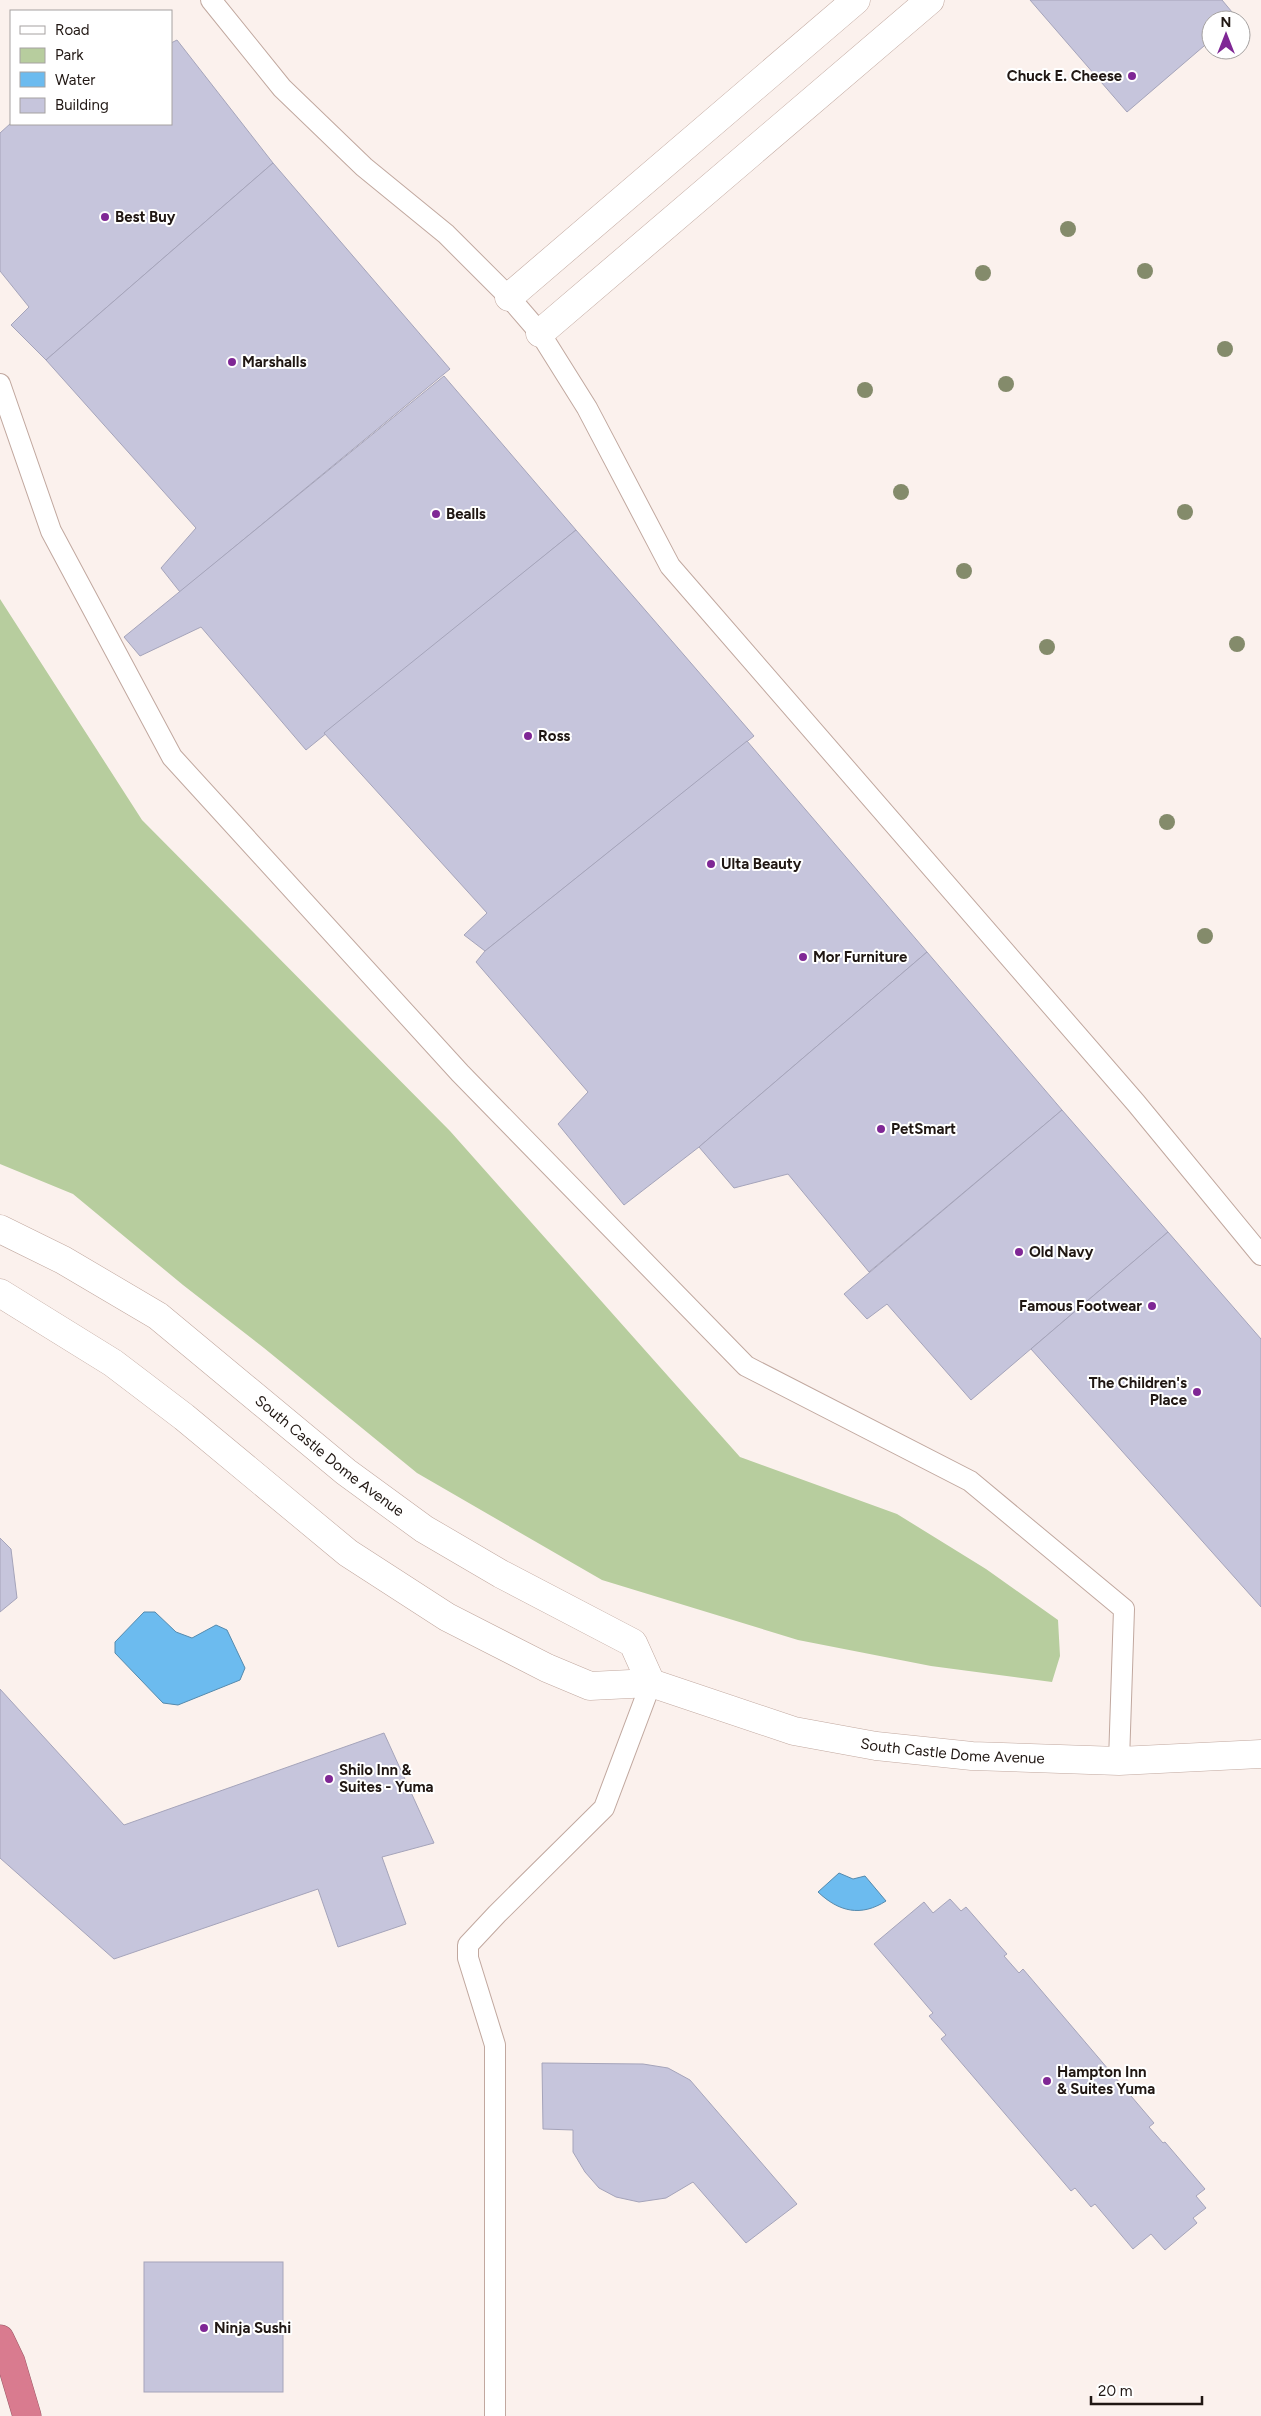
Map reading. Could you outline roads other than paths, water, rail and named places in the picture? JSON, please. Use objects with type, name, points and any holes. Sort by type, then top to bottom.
[{"type":"highway","points":[[6,2351],[27,2416]]},
{"type":"highway","points":[[6,2351],[42,2410],[50,2416]]},
{"type":"street","points":[[509,297],[856,0]]},
{"type":"street","points":[[540,333],[930,0]]},
{"type":"street","name":"South Castle Dome Avenue","points":[[0,1229],[63,1260],[158,1316],[346,1472],[424,1529],[501,1574],[633,1643],[651,1683]]},
{"type":"street","name":"South Castle Dome Avenue","points":[[0,1293],[113,1363],[184,1417],[348,1552],[447,1617],[547,1668],[590,1686],[651,1683],[794,1731],[876,1746],[972,1756],[1119,1761],[1261,1754]]},
{"type":"lane","points":[[211,0],[282,88],[364,167],[446,234],[509,297],[540,333],[587,408],[670,566],[1130,1097],[1261,1255]]},
{"type":"lane","points":[[0,384],[51,531],[172,758],[460,1073],[746,1366],[970,1481],[1124,1609],[1119,1761]]},
{"type":"lane","points":[[495,2416],[496,2045],[468,1958],[468,1945],[604,1808],[651,1683]]},
{"type":"water","points":[[144,1612],[155,1612],[176,1632],[192,1638],[216,1625],[227,1630],[245,1668],[240,1680],[178,1705],[163,1703],[115,1653],[115,1642]]},
{"type":"water","points":[[839,1873],[853,1879],[865,1876],[886,1901],[868,1909],[859,1910],[850,1910],[834,1904],[818,1892]]},
{"type":"place","name":"Chuck E. Cheese","points":[[1132,76]]},
{"type":"place","name":"Best Buy","points":[[105,217]]},
{"type":"place","name":"Marshalls","points":[[232,362]]},
{"type":"place","name":"Bealls","points":[[436,514]]},
{"type":"place","name":"Ross","points":[[528,736]]},
{"type":"place","name":"Ulta Beauty","points":[[711,864]]},
{"type":"place","name":"Mor Furniture","points":[[803,957]]},
{"type":"place","name":"PetSmart","points":[[881,1129]]},
{"type":"place","name":"Old Navy","points":[[1019,1252]]},
{"type":"place","name":"Famous Footwear","points":[[1152,1306]]},
{"type":"place","name":"The Children's Place","points":[[1197,1392]]},
{"type":"place","name":"Shilo Inn & Suites - Yuma","points":[[329,1779]]},
{"type":"place","name":"Hampton Inn & Suites Yuma","points":[[1047,2081]]},
{"type":"place","name":"Ninja Sushi","points":[[204,2328]]}]
